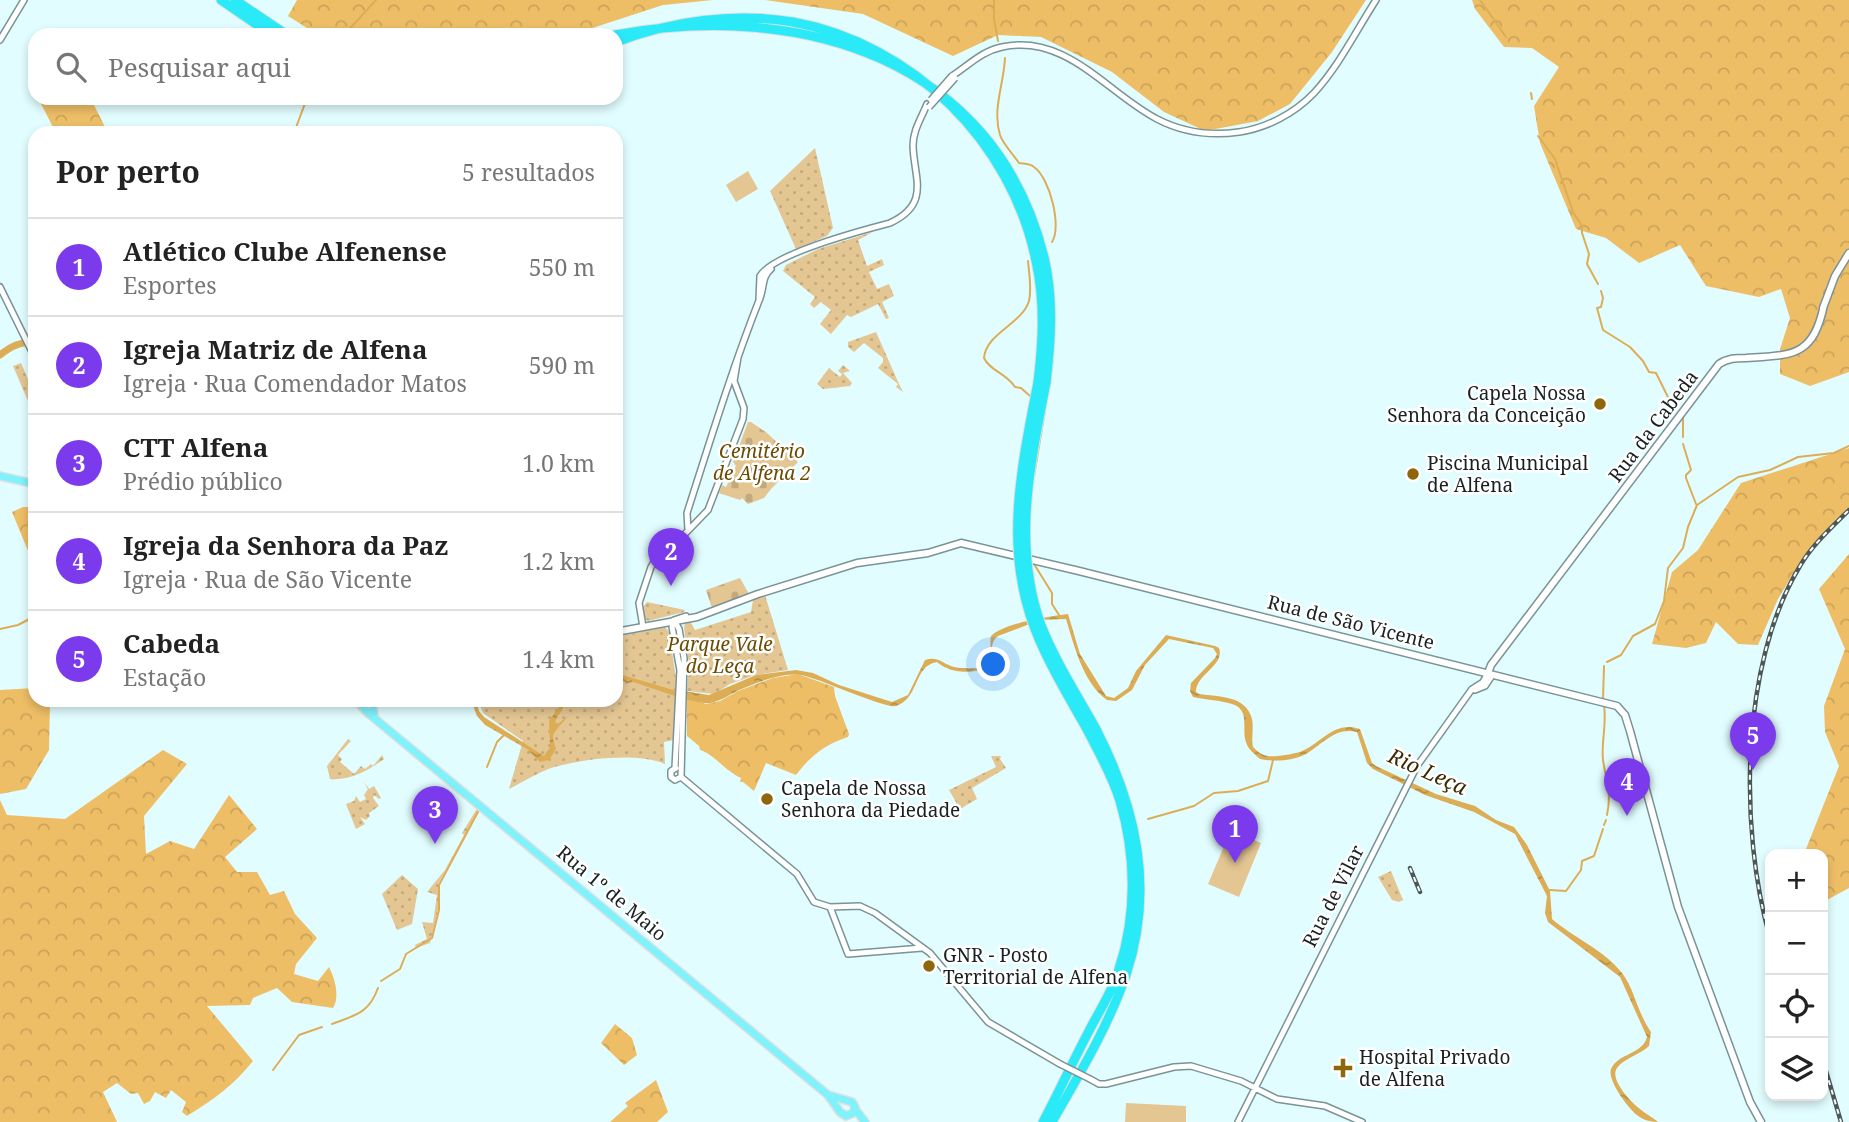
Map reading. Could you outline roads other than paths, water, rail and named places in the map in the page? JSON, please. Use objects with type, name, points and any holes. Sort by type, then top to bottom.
[{"type":"highway","points":[[221,0],[266,28]]},
{"type":"highway","points":[[235,0],[268,28]]},
{"type":"highway","points":[[623,32],[665,19],[709,12],[755,10],[795,15],[835,25],[873,40],[908,60],[940,84],[971,114],[996,146],[1017,182],[1033,220],[1045,259],[1051,337],[1025,502],[1027,570],[1042,626],[1092,731],[1120,799],[1132,865],[1129,933],[1119,970],[1043,1122]]},
{"type":"highway","points":[[623,40],[668,26],[711,19],[758,18],[793,22],[831,32],[869,48],[904,66],[934,89],[964,119],[989,151],[1010,186],[1026,222],[1042,299],[1042,382]]},
{"type":"highway","points":[[1052,1122],[1114,1007],[1127,972],[1139,900],[1139,865],[1132,820],[1115,767],[1092,731]]},
{"type":"highway","points":[[1059,1122],[1075,1082]]},
{"type":"highway","points":[[1037,1122],[1059,1088]]},
{"type":"main road","name":"Rua da Cabeda","points":[[1488,673],[1491,665],[1715,369],[1728,359],[1791,353],[1812,333],[1835,276],[1849,253]]},
{"type":"main road","points":[[0,476],[28,482]]},
{"type":"main road","name":"Rua de São Vicente","points":[[623,631],[676,625],[849,565],[928,553],[961,543],[1617,706],[1625,715],[1678,907],[1750,1102],[1761,1122]]},
{"type":"main road","name":"Rua 1º de Maio","points":[[363,707],[828,1095],[839,1110]]},
{"type":"main road","points":[[373,707],[374,717]]},
{"type":"main road","name":"Rua 1º de Maio","points":[[828,1095],[845,1100]]},
{"type":"main road","points":[[852,1112],[842,1114],[839,1105],[845,1100],[852,1102],[852,1112],[862,1122]]},
{"type":"street","points":[[0,40],[24,0]]},
{"type":"street","points":[[687,532],[687,513],[759,300],[762,280],[768,272],[788,258],[816,245],[900,218],[910,208],[917,194],[919,179],[913,148],[917,124],[927,108],[959,72],[986,52],[1003,47],[1038,46],[1075,61],[1136,106],[1174,127],[1212,134],[1247,131],[1283,117],[1313,94],[1376,0]]},
{"type":"street","points":[[0,286],[28,344]]},
{"type":"street","points":[[726,393],[734,381],[738,357]]},
{"type":"street","points":[[643,627],[639,603],[651,566],[708,510],[718,487],[743,419],[744,408],[734,381]]},
{"type":"street","points":[[726,393],[738,394]]},
{"type":"street","points":[[676,625],[682,681],[677,769]]},
{"type":"street","name":"Rua de Vilar","points":[[1238,1122],[1406,787],[1427,750],[1470,693],[1489,683],[1491,677],[1488,673]]},
{"type":"street","points":[[677,769],[682,773],[681,778]]},
{"type":"street","points":[[677,769],[670,773],[671,777],[677,780],[681,778]]},
{"type":"street","points":[[681,778],[797,874],[814,902],[830,907],[852,906],[868,909],[930,953],[988,1022],[1099,1084],[1182,1065],[1223,1075],[1277,1099],[1325,1106],[1362,1122]]},
{"type":"street","points":[[830,907],[848,954],[922,948]]},
{"type":"water","points":[[1068,614],[1080,654],[1106,696],[1114,698],[1128,688],[1136,671],[1166,635],[1215,646],[1219,648],[1218,660],[1200,680],[1196,692],[1231,699],[1244,705],[1252,719],[1253,747],[1262,754],[1274,756],[1297,753],[1335,730],[1351,727],[1360,729],[1372,763],[1376,766],[1436,794],[1475,806],[1496,820],[1514,827],[1527,845],[1550,891],[1552,919],[1607,958],[1622,973],[1630,987],[1651,1032],[1649,1046],[1620,1065],[1615,1073],[1616,1078],[1631,1101],[1658,1122],[1639,1117],[1619,1094],[1612,1080],[1611,1069],[1614,1064],[1640,1047],[1647,1037],[1620,977],[1548,922],[1545,913],[1547,896],[1515,834],[1474,812],[1425,795],[1373,769],[1367,763],[1357,732],[1336,734],[1306,754],[1295,758],[1277,761],[1260,759],[1247,745],[1243,715],[1238,707],[1193,697],[1190,691],[1191,683],[1215,658],[1217,654],[1213,648],[1169,639],[1145,665],[1132,690],[1116,701],[1107,700],[1092,684],[1080,663],[1066,619],[1040,620],[998,636],[992,646],[992,664],[983,669],[964,672],[952,670],[937,662],[929,665],[909,696],[896,706],[879,703],[793,674],[769,679],[710,703],[684,699],[623,681],[623,675],[670,689],[709,695],[756,675],[796,670],[813,673],[839,685],[892,702],[908,695],[925,660],[936,659],[959,668],[982,667],[986,665],[991,654],[991,636],[1007,627]]},
{"type":"water","points":[[474,707],[478,707],[484,717],[544,756],[550,747],[549,721],[559,707],[564,707],[556,719],[555,726],[569,715],[554,734],[556,749],[549,760],[540,762],[527,749],[485,725]]},
{"type":"waterway","points":[[350,28],[376,0]]},
{"type":"waterway","points":[[994,0],[998,41]]},
{"type":"waterway","points":[[1480,0],[1506,37]]},
{"type":"waterway","points":[[1005,58],[997,116],[1000,135],[1019,163],[1034,167],[1045,181],[1055,215],[1056,226],[1052,242]]},
{"type":"waterway","points":[[1531,93],[1532,99]]},
{"type":"waterway","points":[[297,126],[304,105]]},
{"type":"waterway","points":[[1538,136],[1555,159],[1573,212],[1582,226],[1589,254],[1587,264],[1598,284]]},
{"type":"waterway","points":[[1028,261],[1029,301],[1019,316],[991,342],[984,358],[1015,387],[1021,388],[1030,396]]},
{"type":"waterway","points":[[1601,291],[1601,307],[1597,308],[1603,330],[1630,347],[1649,372],[1656,373],[1672,405],[1677,408]]},
{"type":"waterway","name":"Rio Leça","points":[[0,355],[16,345],[28,343]]},
{"type":"waterway","points":[[1034,476],[1045,410]]},
{"type":"waterway","points":[[1683,418],[1683,437]]},
{"type":"waterway","points":[[1683,444],[1691,470],[1686,478],[1696,504]]},
{"type":"waterway","points":[[1607,662],[1621,655],[1633,636],[1655,624],[1664,601],[1668,568],[1683,548],[1697,505],[1738,477],[1770,470],[1798,457],[1834,453],[1849,446]]},
{"type":"waterway","points":[[1034,564],[1052,593],[1052,604],[1059,615]]},
{"type":"waterway","points":[[0,629],[28,620]]},
{"type":"waterway","points":[[1603,700],[1604,666]]},
{"type":"waterway","points":[[1604,705],[1603,760],[1609,793],[1607,815]]},
{"type":"waterway","points":[[487,767],[497,742],[504,735]]},
{"type":"waterway","points":[[1148,819],[1194,806],[1214,793],[1238,791],[1268,781],[1273,760]]},
{"type":"waterway","points":[[381,981],[400,969],[406,954],[432,938],[439,910],[439,885],[479,810]]},
{"type":"waterway","points":[[1604,825],[1606,820]]},
{"type":"waterway","points":[[1550,890],[1566,891],[1581,870],[1582,861],[1594,856],[1603,829]]},
{"type":"waterway","points":[[332,1024],[366,1008],[378,988]]},
{"type":"waterway","points":[[273,1070],[299,1035],[322,1027]]},
{"type":"railway","points":[[1765,916],[1753,848],[1750,798],[1756,698],[1766,651],[1780,606],[1805,558],[1849,510]]},
{"type":"railway","points":[[1410,868],[1420,892]]},
{"type":"railway","points":[[1828,1078],[1841,1122]]},
{"type":"place","name":"Capela Nossa Senhora da Conceição","points":[[1600,404]]},
{"type":"place","name":"Piscina Municipal de Alfena","points":[[1413,474]]},
{"type":"place","name":"Igreja Matriz de Alfena","points":[[671,586]]},
{"type":"place","name":"Cabeda","points":[[1753,770]]},
{"type":"place","name":"Capela de Nossa Senhora da Piedade","points":[[767,799]]},
{"type":"place","name":"Igreja da Senhora da Paz","points":[[1627,816]]},
{"type":"place","name":"CTT Alfena","points":[[435,844]]},
{"type":"place","name":"Atlético Clube Alfenense","points":[[1235,863]]},
{"type":"place","name":"GNR - Posto Territorial de Alfena","points":[[929,966]]},
{"type":"place","name":"Hospital Privado de Alfena","points":[[1343,1068]]},
{"type":"park label","name":"Cemitério de Alfena 2","points":[[762,462]]},
{"type":"park label","name":"Parque Vale do Leça","points":[[720,655]]}]
